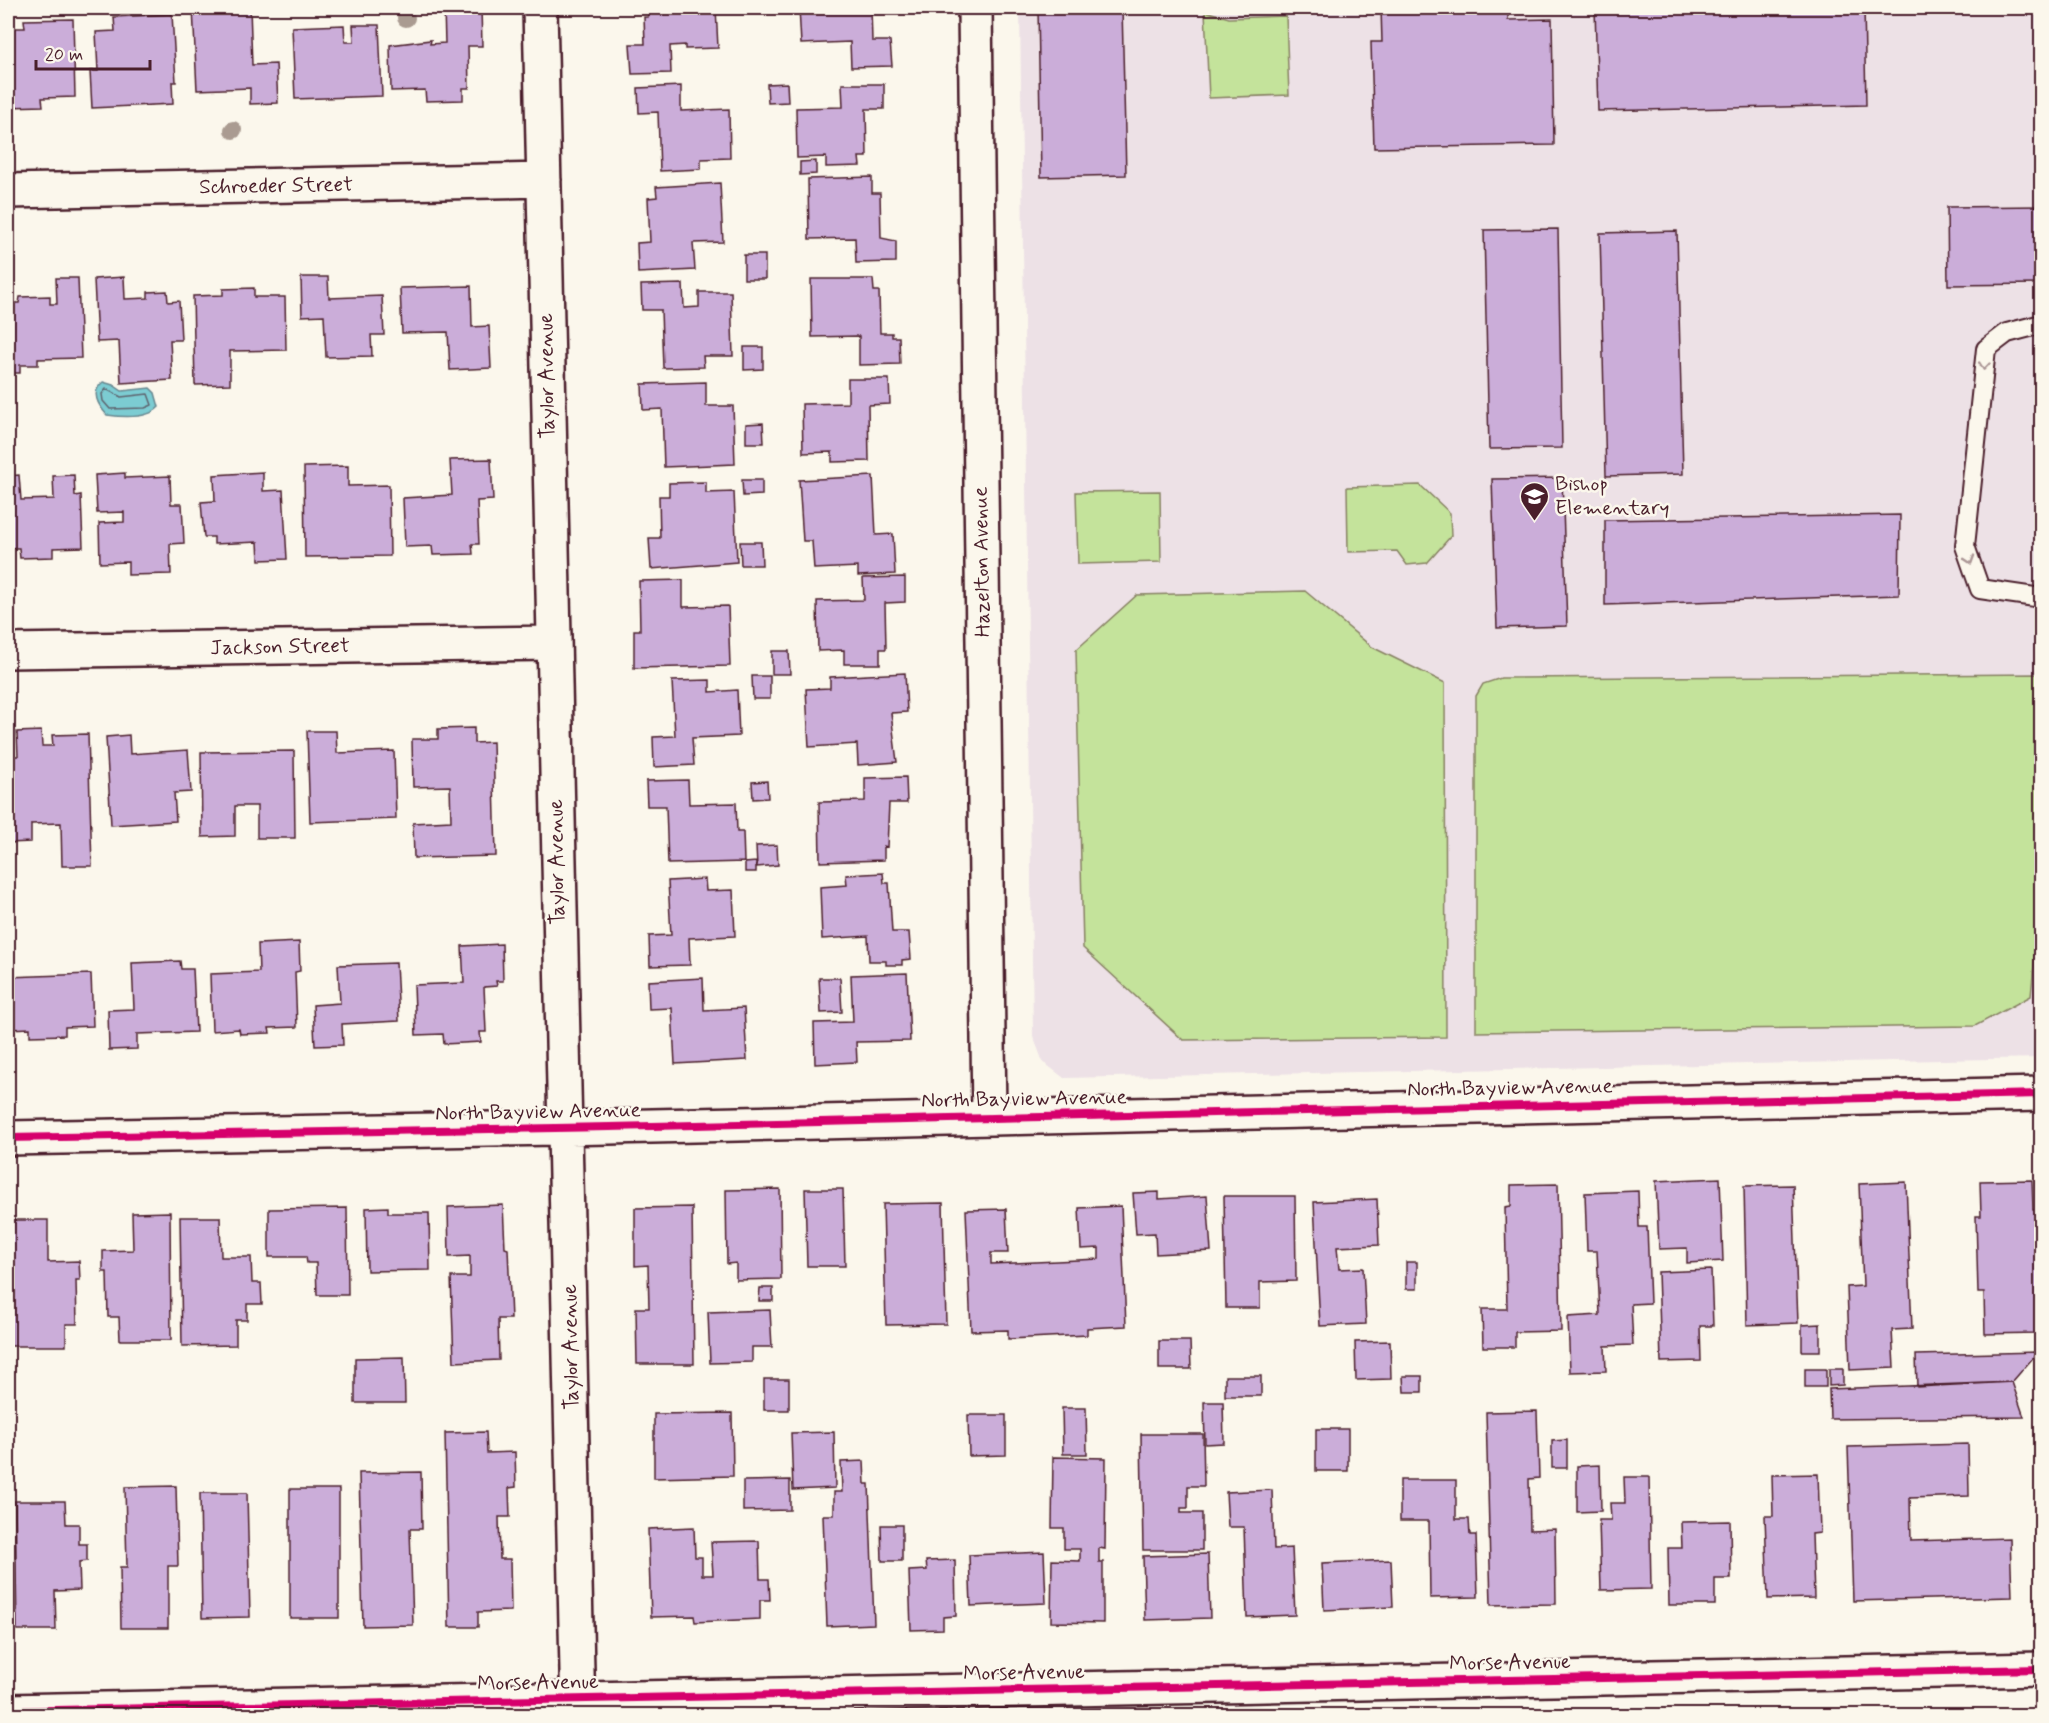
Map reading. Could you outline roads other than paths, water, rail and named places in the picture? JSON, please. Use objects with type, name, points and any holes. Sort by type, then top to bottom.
[{"type":"street","name":"Taylor Avenue","points":[[540,8],[552,642],[578,1708]]},
{"type":"street","name":"Hazelton Avenue","points":[[975,8],[989,1117]]},
{"type":"street","name":"Schroeder Street","points":[[8,191],[544,180]]},
{"type":"street","name":"Jackson Street","points":[[8,651],[552,642]]},
{"type":"street","name":"North Bayview Avenue","points":[[8,1138],[565,1130],[989,1117],[2042,1094]]},
{"type":"street","name":"Morse Avenue","points":[[8,1711],[578,1708],[2042,1669]]},
{"type":"lane","points":[[2042,324],[2007,333],[1986,349],[1965,546],[1980,589],[2042,598]]},
{"type":"water","points":[[103,382],[122,391],[150,388],[155,393],[159,407],[142,415],[127,417],[107,415],[98,403],[96,394]]},
{"type":"place","name":"Bishop Elementary","points":[[1534,522]]}]
